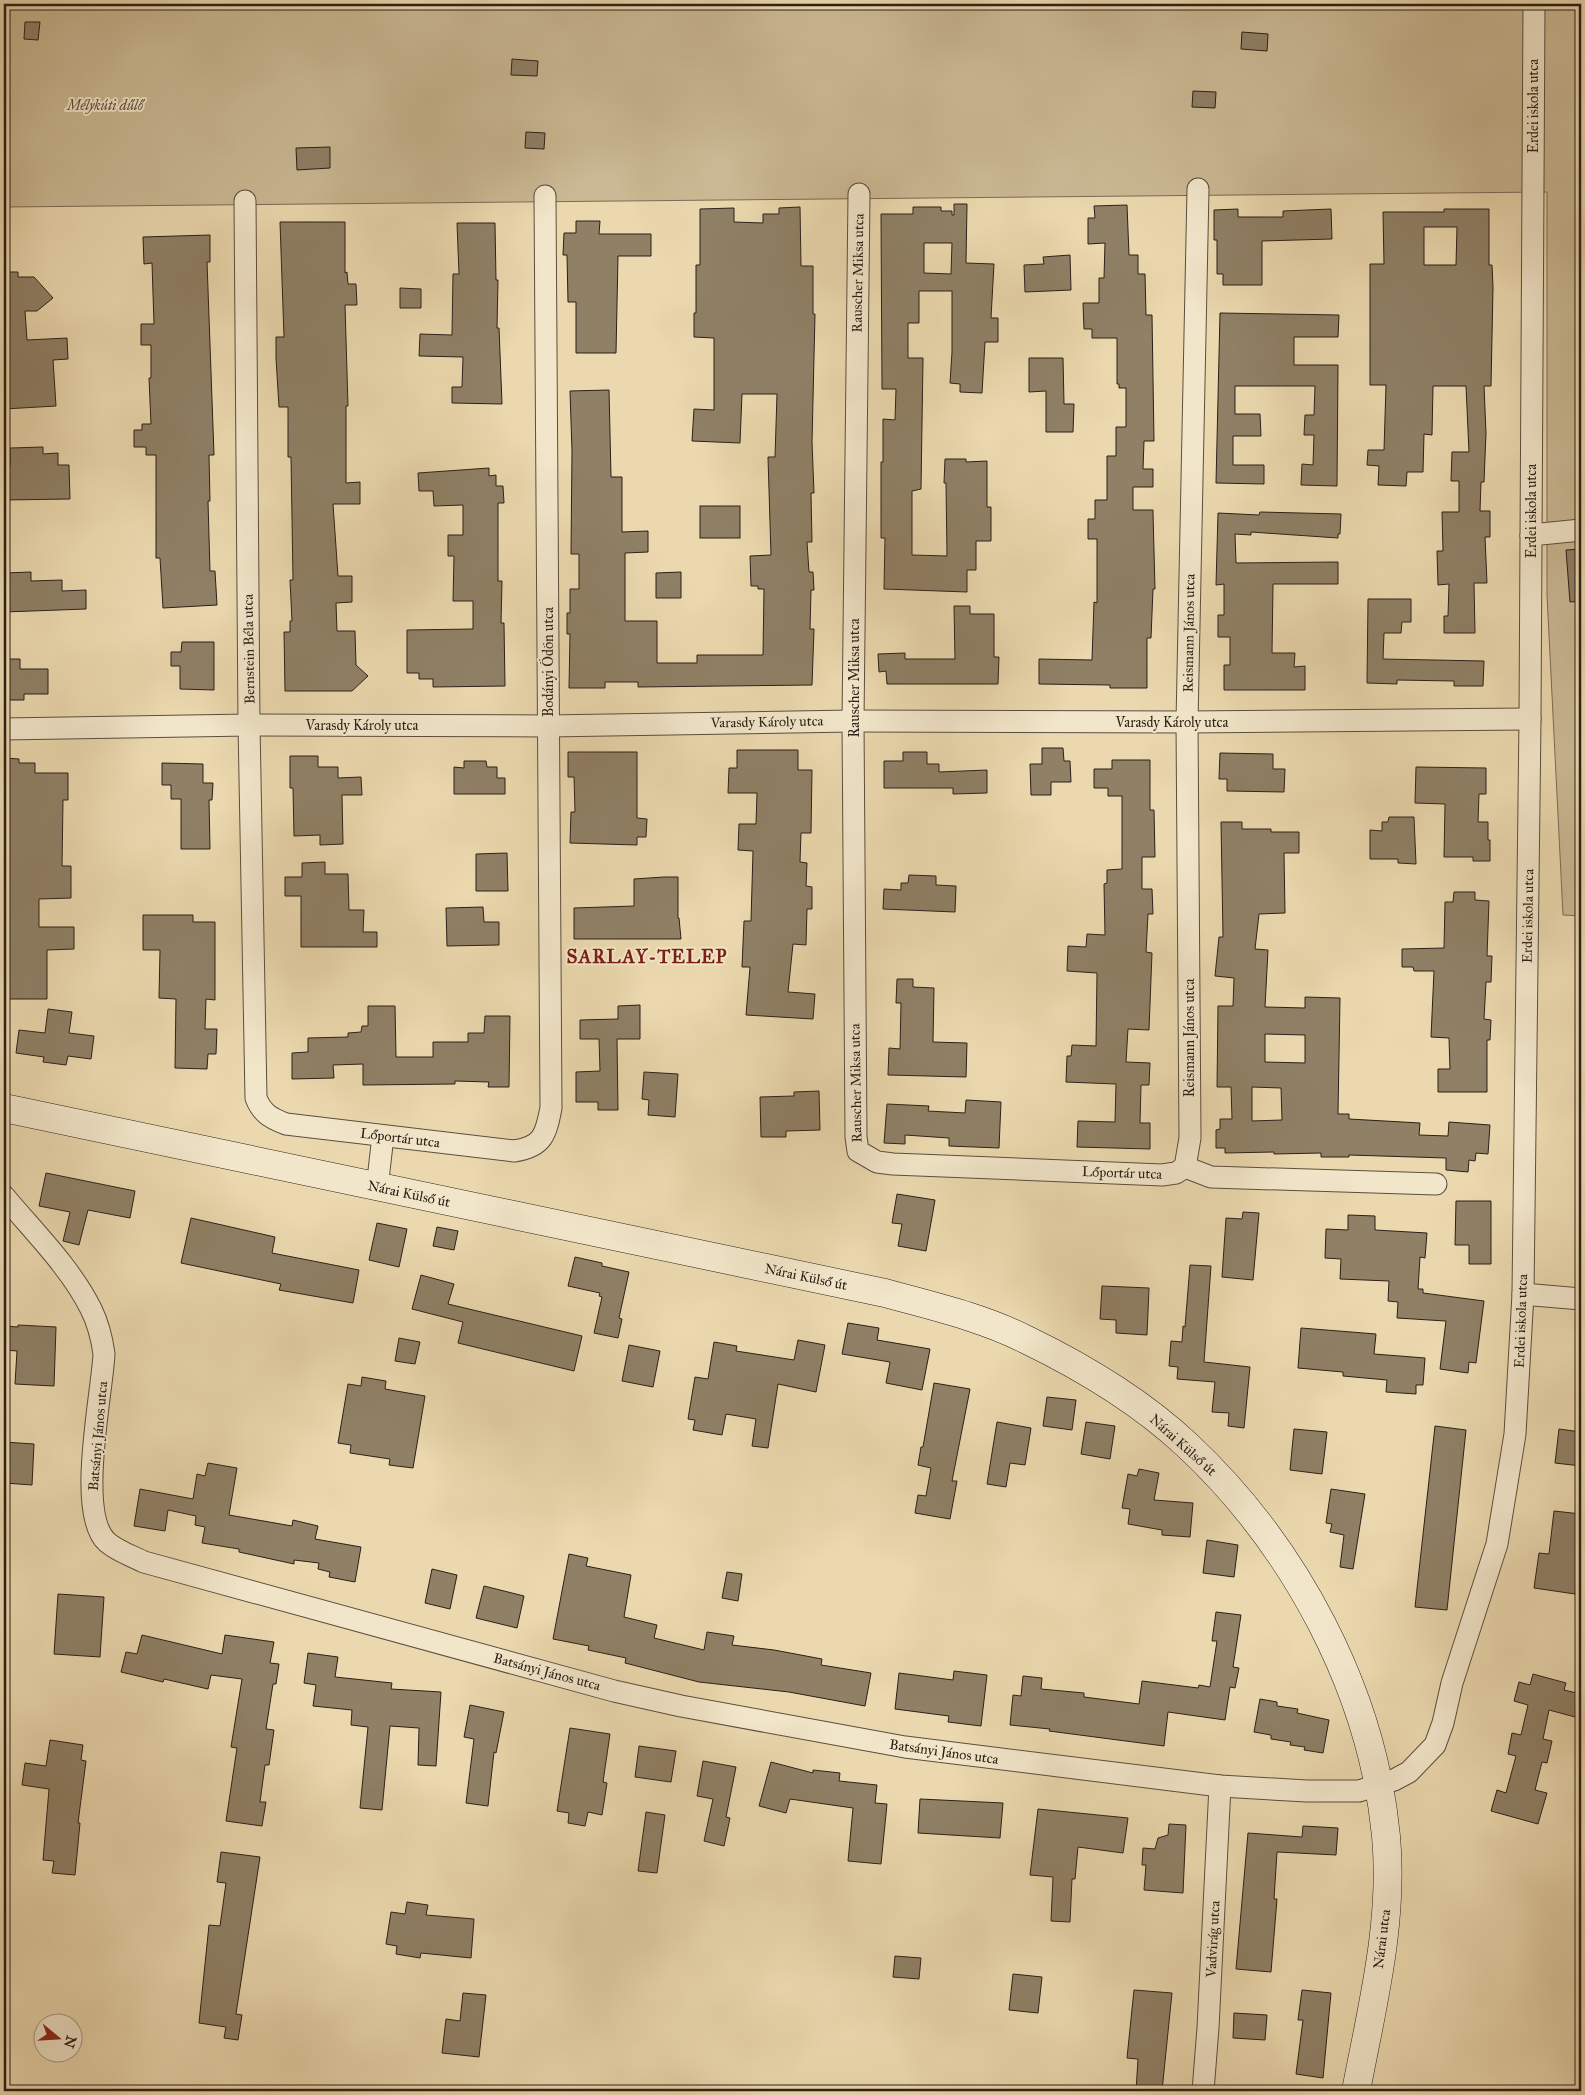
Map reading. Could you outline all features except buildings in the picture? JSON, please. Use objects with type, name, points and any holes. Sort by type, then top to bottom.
[{"type":"street","name":"Erdei iskola utca","points":[[1378,1786],[1409,1772],[1435,1745],[1443,1723],[1452,1683],[1497,1544],[1515,1434],[1523,1294],[1530,719],[1534,4]]},
{"type":"street","name":"Reismann János utca","points":[[1185,1167],[1190,1138],[1187,722],[1198,190]]},
{"type":"street","name":"Rauscher Miksa utca","points":[[859,194],[854,721],[856,1137],[858,1151],[866,1157]]},
{"type":"street","name":"Bodányi Ödön utca","points":[[545,196],[551,1108],[547,1128]]},
{"type":"street","name":"Bernstein Béla utca","points":[[245,200],[249,725],[256,1098]]},
{"type":"street","points":[[1531,535],[1581,530]]},
{"type":"street","name":"Varasdy Károly utca","points":[[4,729],[249,725],[548,726],[854,721],[1187,722],[1530,719]]},
{"type":"street","name":"Lőportár utca","points":[[256,1098],[262,1111],[273,1120],[286,1124],[514,1150],[529,1149],[539,1141],[547,1128]]},
{"type":"street","name":"Nárai Külső út","points":[[4,1108],[377,1188],[885,1293],[976,1320],[1022,1337],[1072,1362],[1112,1387],[1185,1444],[1217,1475],[1249,1511],[1307,1596],[1330,1642],[1348,1683],[1363,1726],[1378,1786]]},
{"type":"street","points":[[377,1188],[383,1136]]},
{"type":"street","name":"Lőportár utca","points":[[866,1157],[877,1162],[893,1164],[1162,1175],[1176,1173],[1185,1167]]},
{"type":"street","points":[[1185,1167],[1211,1177],[1436,1184]]},
{"type":"street","name":"Batsányi János utca","points":[[4,1196],[77,1284],[95,1320],[104,1354],[92,1468],[93,1508],[97,1527],[106,1542],[124,1553],[153,1564],[614,1691],[681,1706],[905,1747],[1220,1786],[1333,1792],[1359,1791],[1378,1786]]},
{"type":"street","points":[[1523,1294],[1581,1299]]},
{"type":"street","name":"Vadvirág utca","points":[[1203,2091],[1220,1786]]},
{"type":"street","name":"Nárai utca","points":[[1356,2091],[1380,1962],[1386,1912],[1386,1836],[1378,1786]]},
{"type":"green space","name":"Mélykúti dűlő","points":[[4,4],[1581,4],[1581,916],[1563,915],[1547,595],[1547,192],[4,207]]},
{"type":"district","name":"SARLAY-TELEP","points":[[647,956]]}]
